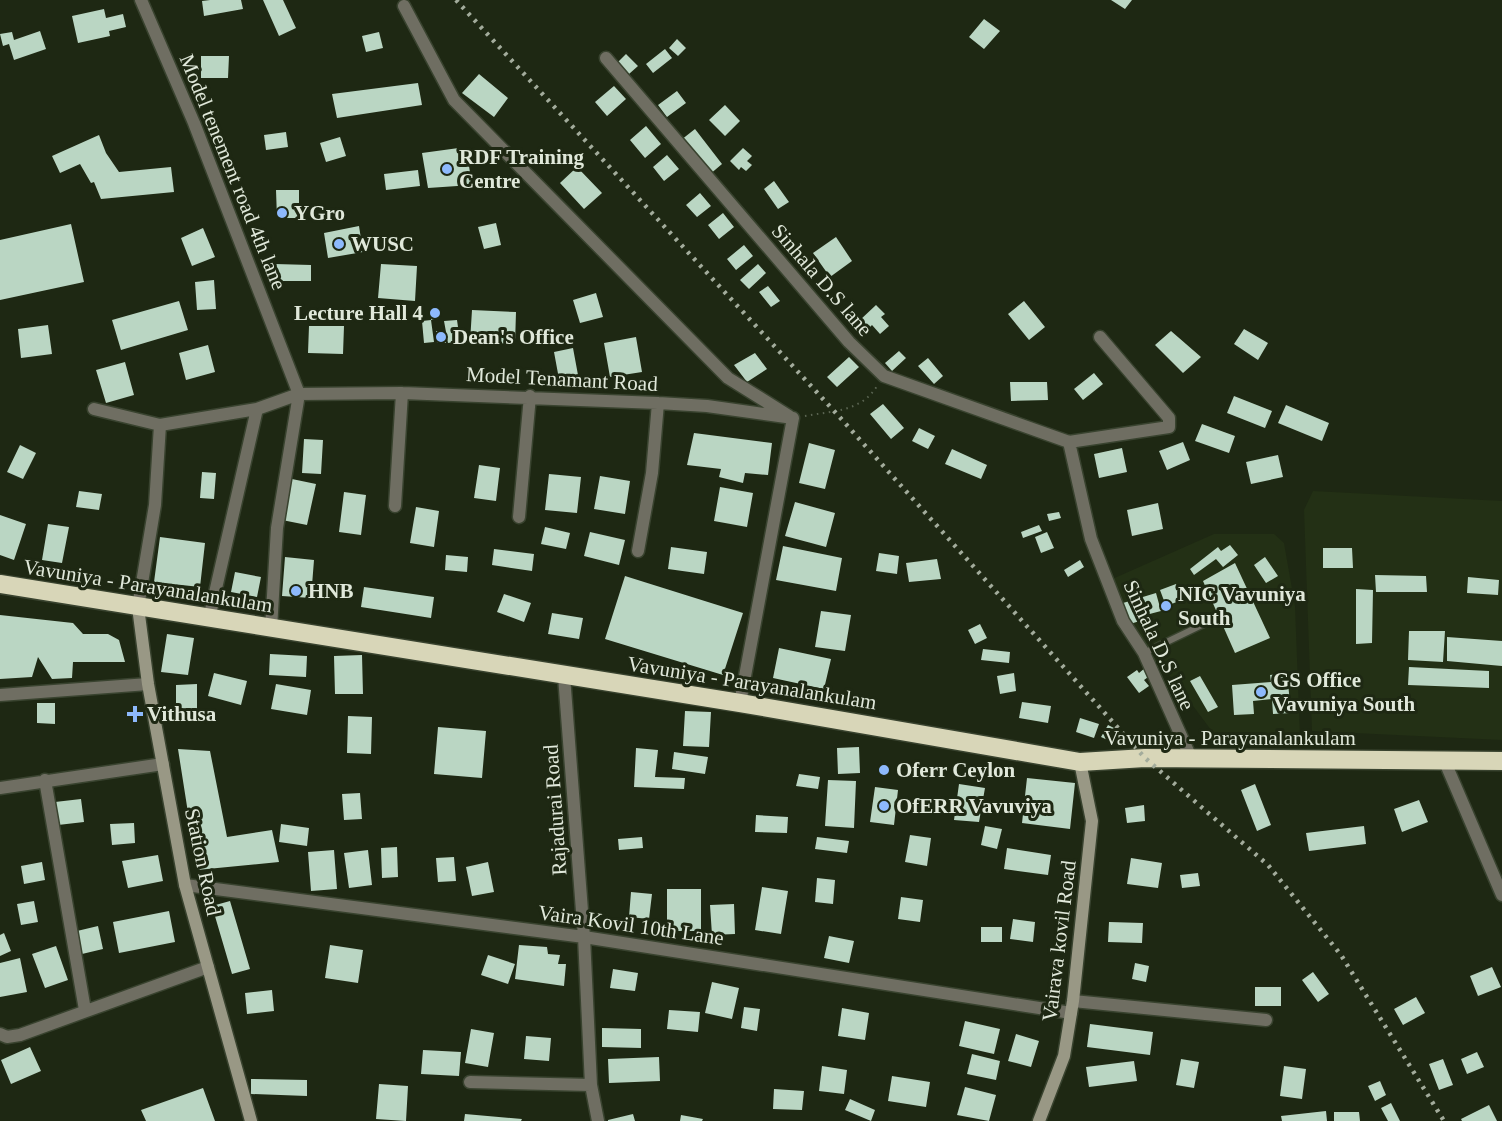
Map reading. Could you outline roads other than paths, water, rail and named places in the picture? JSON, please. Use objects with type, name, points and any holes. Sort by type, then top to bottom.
[{"type":"highway","name":"Vavuniya - Parayanalankulam","points":[[0,584],[740,703],[1080,762],[1191,758],[1502,761]]},
{"type":"main road","name":"Station Road","points":[[138,607],[148,684],[185,885],[251,1121]]},
{"type":"main road","name":"Vairava kovil Road","points":[[1039,1121],[1064,1056],[1072,1007],[1092,821],[1080,762]]},
{"type":"street","name":"Model tenement road 4th lane","points":[[141,0],[194,123],[299,394]]},
{"type":"street","points":[[404,6],[454,100],[728,378],[793,418],[740,703]]},
{"type":"street","name":"Sinhala D.S lane","points":[[606,57],[849,342],[884,376],[1069,442],[1169,428],[1169,418],[1100,337]]},
{"type":"street","name":"Model Tenamant Road","points":[[160,425],[257,409],[299,394],[402,393],[530,396],[707,406],[793,418]]},
{"type":"street","points":[[394,506],[402,393]]},
{"type":"street","points":[[271,629],[277,528],[299,394]]},
{"type":"street","points":[[519,517],[530,396]]},
{"type":"street","points":[[638,550],[651,473],[658,403]]},
{"type":"street","points":[[209,619],[257,409]]},
{"type":"street","points":[[94,410],[160,425],[155,505],[138,607]]},
{"type":"street","name":"Sinhala D.S lane","points":[[1069,442],[1090,539],[1123,621],[1144,653],[1191,758]]},
{"type":"street","name":"Rajadurai Road","points":[[564,676],[584,937],[591,1085],[598,1121]]},
{"type":"street","points":[[0,694],[148,684]]},
{"type":"street","points":[[1445,762],[1502,895]]},
{"type":"street","points":[[0,788],[163,764]]},
{"type":"street","points":[[45,780],[85,1010]]},
{"type":"street","name":"Vaira Kovil 10th Lane","points":[[185,885],[584,937],[1072,1007],[1266,1020]]},
{"type":"street","points":[[0,1034],[7,1037],[20,1035],[208,967]]},
{"type":"street","points":[[470,1082],[591,1085]]},
{"type":"lane","points":[[1144,653],[1210,621]]},
{"type":"railway","points":[[456,0],[835,412],[1145,758],[1268,865],[1341,955],[1444,1121]]},
{"type":"place","name":"RDF Training Centre","points":[[447,169]]},
{"type":"place","name":"YGro","points":[[282,213]]},
{"type":"place","name":"WUSC","points":[[339,244]]},
{"type":"place","name":"Lecture Hall 4","points":[[435,313]]},
{"type":"place","name":"Dean's Office","points":[[441,337]]},
{"type":"place","name":"HNB","points":[[296,591]]},
{"type":"place","name":"NIC Vavuniya South","points":[[1166,606]]},
{"type":"place","name":"GS Office Vavuniya South","points":[[1261,692]]},
{"type":"place","name":"Vithusa","points":[[135,714]]},
{"type":"place","name":"Oferr Ceylon","points":[[884,770]]},
{"type":"place","name":"OfERR Vavuviya","points":[[884,806]]}]
